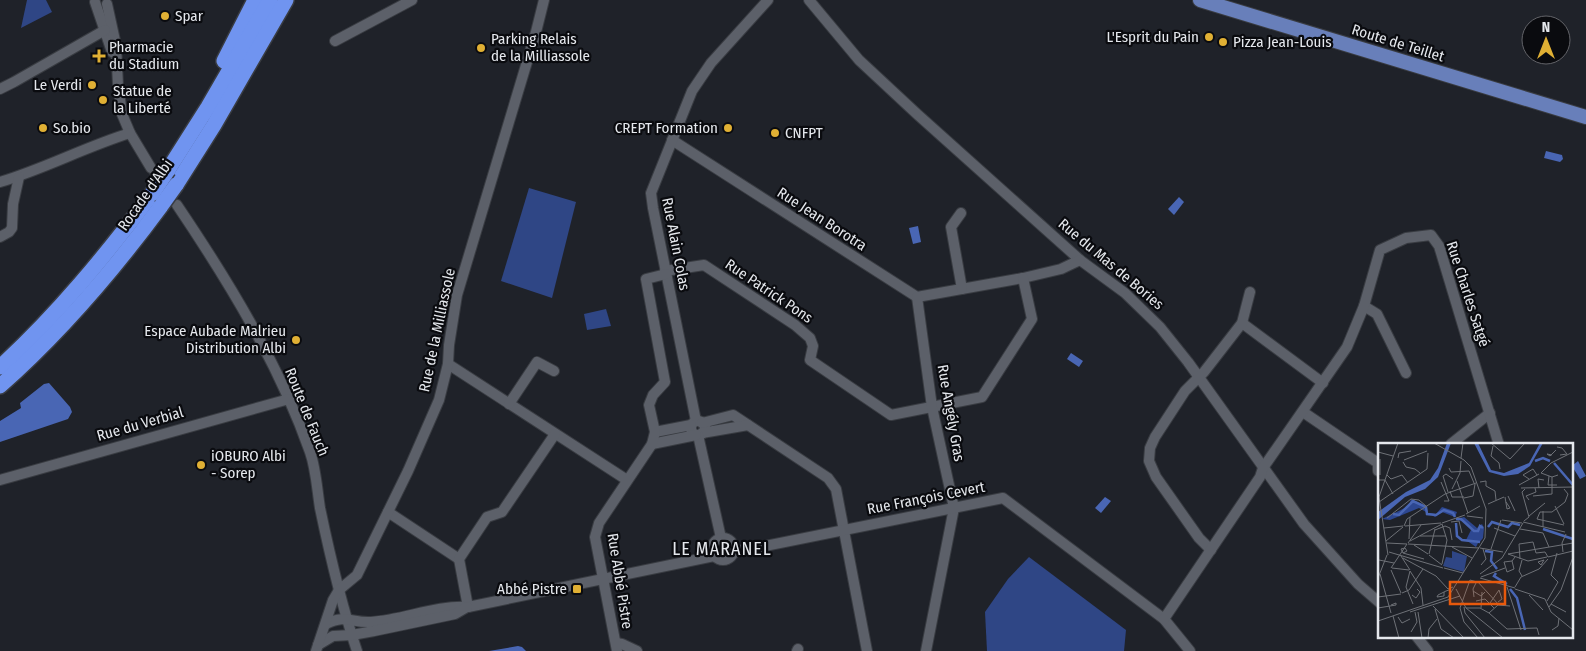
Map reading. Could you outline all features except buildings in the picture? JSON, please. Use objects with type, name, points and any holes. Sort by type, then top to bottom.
[{"type":"highway","points":[[208,107],[210,89],[254,0]]},
{"type":"highway","name":"Rocade d'Albi","points":[[0,386],[52,337],[92,293],[134,241],[156,200],[168,170],[192,131],[283,2]]},
{"type":"highway","name":"Rocade d'Albi","points":[[0,367],[41,328],[156,200],[176,185],[236,88],[283,2]]},
{"type":"main road","name":"Route de Teillet","points":[[1200,0],[1586,117]]},
{"type":"street","points":[[335,41],[412,0]]},
{"type":"street","name":"Rue de la Milliassole","points":[[339,590],[357,575],[408,471],[438,400],[448,364],[457,295],[544,0]]},
{"type":"street","name":"Rue Alain Colas","points":[[698,429],[651,193],[692,91],[711,63],[768,0]]},
{"type":"street","name":"Rue du Mas de Bories","points":[[809,0],[859,60],[1080,260],[1126,294],[1160,326],[1304,524],[1358,584],[1378,601]]},
{"type":"street","points":[[94,1],[101,5],[109,2],[115,39],[120,104],[130,134],[151,168]]},
{"type":"street","points":[[94,1],[116,67]]},
{"type":"street","points":[[0,89],[105,30]]},
{"type":"street","points":[[0,182],[130,134]]},
{"type":"street","name":"Rue Jean Borotra","points":[[672,140],[917,298]]},
{"type":"street","points":[[0,237],[12,228],[13,204],[19,176]]},
{"type":"street","name":"Route de Fauch","points":[[177,205],[223,275],[289,399],[311,454],[320,507],[339,590],[357,651]]},
{"type":"street","points":[[961,213],[951,227],[962,289]]},
{"type":"street","name":"Rue Charles Satgé","points":[[1164,619],[1260,477],[1263,468],[1347,347],[1364,306],[1380,250],[1406,238],[1431,235],[1438,246],[1498,443]]},
{"type":"street","points":[[917,298],[1023,278],[1061,269],[1080,260]]},
{"type":"street","name":"Rue Patrick Pons","points":[[666,272],[704,265],[795,325],[810,338],[813,346],[810,360],[891,415],[982,397],[1032,319],[1023,278]]},
{"type":"street","points":[[666,272],[646,279],[665,382],[653,395],[649,404],[656,432],[698,429]]},
{"type":"street","points":[[1212,550],[1199,538],[1156,476],[1149,461],[1150,448],[1185,391],[1242,323],[1250,292]]},
{"type":"street","name":"Rue Angély Gras","points":[[917,298],[932,407],[954,508],[926,651]]},
{"type":"street","points":[[1364,306],[1376,314],[1406,373]]},
{"type":"street","points":[[1242,323],[1323,383]]},
{"type":"street","points":[[509,404],[537,362],[554,370]]},
{"type":"street","points":[[448,364],[627,480]]},
{"type":"street","name":"Rue du Verbial","points":[[0,480],[289,399]]},
{"type":"street","points":[[1303,412],[1378,463],[1378,471]]},
{"type":"street","points":[[1452,443],[1490,413]]},
{"type":"street","points":[[652,444],[733,416],[828,478],[836,489],[867,651]]},
{"type":"street","points":[[698,429],[721,538]]},
{"type":"street","name":"Rue Abbé Pistre","points":[[616,647],[594,537],[596,530],[627,480],[652,444],[656,432]]},
{"type":"street","points":[[468,607],[459,559],[486,517],[502,512],[555,434]]},
{"type":"street","name":"Rue François Cevert","points":[[347,619],[372,622],[454,606],[468,607],[714,556],[718,560],[727,560],[732,556],[734,550],[745,550],[1003,498],[1164,619],[1190,651]]},
{"type":"street","points":[[388,512],[459,559]]},
{"type":"street","points":[[714,556],[714,542],[721,538],[730,541],[734,550]]},
{"type":"street","points":[[317,648],[333,600],[339,590]]},
{"type":"street","name":"Rue François Cevert","points":[[317,648],[333,636],[352,635],[455,614],[468,607]]},
{"type":"street","points":[[326,624],[337,618],[347,619]]},
{"type":"street","points":[[1418,638],[1428,651]]},
{"type":"street","points":[[616,647],[622,644],[637,651]]},
{"type":"shaded area","points":[[27,0],[46,0],[52,12],[21,28]]},
{"type":"shaded area","points":[[1546,151],[1562,155],[1563,159],[1560,162],[1544,158]]},
{"type":"shaded area","points":[[529,188],[576,202],[552,298],[501,281]]},
{"type":"shaded area","points":[[1179,197],[1184,202],[1174,215],[1168,209]]},
{"type":"shaded area","points":[[918,226],[921,242],[913,244],[909,228]]},
{"type":"shaded area","points":[[606,309],[611,326],[587,330],[584,314]]},
{"type":"shaded area","points":[[1071,353],[1083,361],[1079,367],[1067,359]]},
{"type":"shaded area","points":[[49,383],[70,407],[72,412],[68,419],[0,442],[0,421],[21,408],[20,403],[44,384]]},
{"type":"shaded area","points":[[1578,461],[1586,476],[1580,479],[1574,469],[1574,464]]},
{"type":"shaded area","points":[[1105,497],[1111,501],[1101,513],[1095,508]]},
{"type":"shaded area","points":[[1029,557],[1126,630],[1124,651],[987,651],[985,612],[1008,579]]},
{"type":"shaded area","points":[[518,646],[526,651],[489,651]]},
{"type":"tunnel","points":[[151,168],[177,205]]},
{"type":"place","name":"Spar","points":[[165,16]]},
{"type":"place","name":"L'Esprit du Pain","points":[[1209,37]]},
{"type":"place","name":"Pizza Jean-Louis","points":[[1223,42]]},
{"type":"place","name":"Parking Relais de la Milliassole","points":[[481,48]]},
{"type":"place","name":"Pharmacie du Stadium","points":[[99,56]]},
{"type":"place","name":"Le Verdi","points":[[92,85]]},
{"type":"place","name":"Statue de la Liberté","points":[[103,100]]},
{"type":"place","name":"So.bio","points":[[43,128]]},
{"type":"place","name":"CREPT Formation","points":[[728,128]]},
{"type":"place","name":"CNFPT","points":[[775,133]]},
{"type":"place","name":"Espace Aubade Malrieu Distribution Albi","points":[[296,340]]},
{"type":"place","name":"iOBURO Albi - Sorep","points":[[201,465]]},
{"type":"place","name":"Abbé Pistre","points":[[577,589]]},
{"type":"district","name":"LE MARANEL","points":[[722,549]]}]
